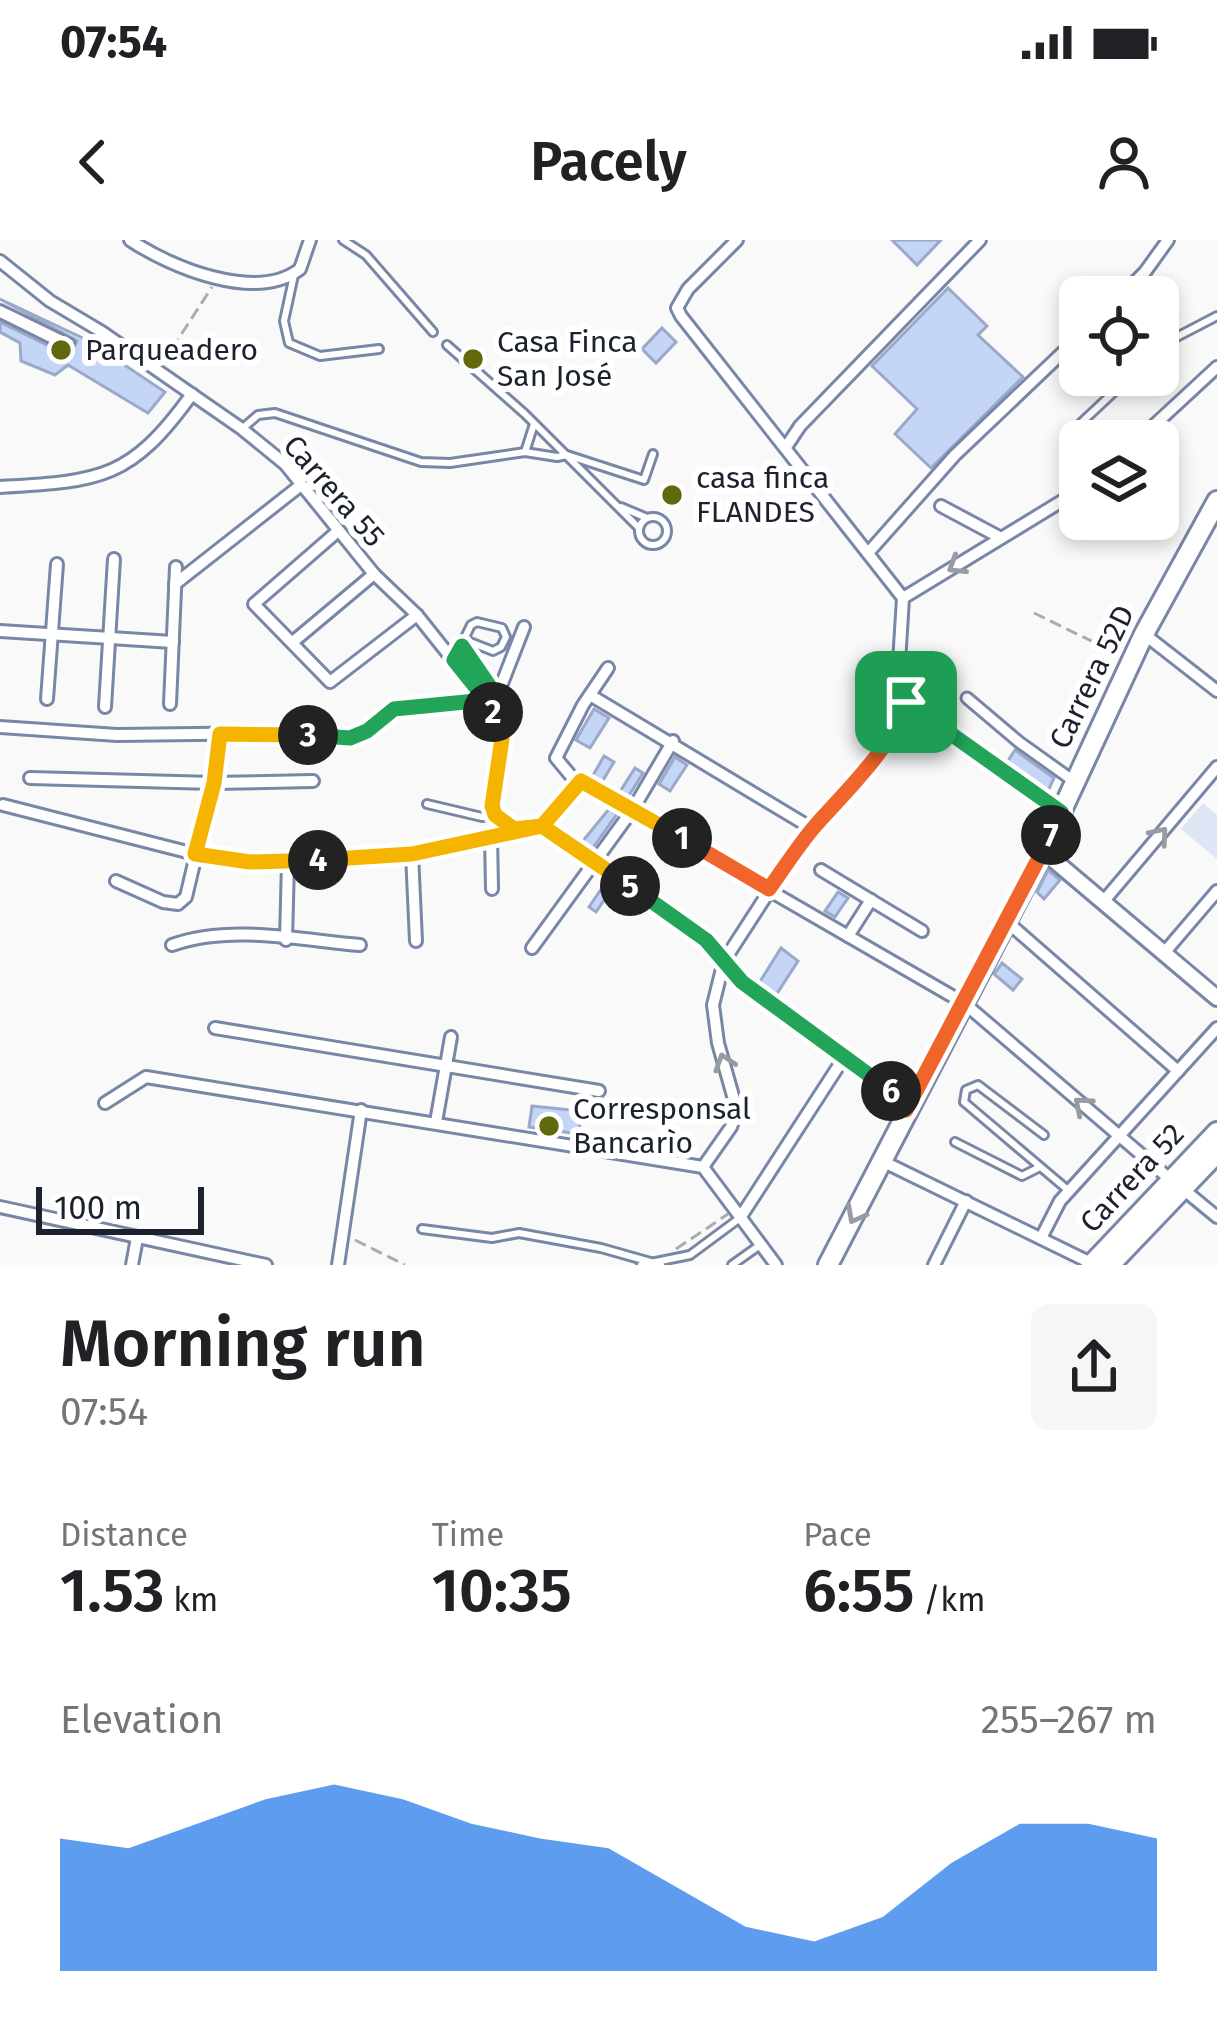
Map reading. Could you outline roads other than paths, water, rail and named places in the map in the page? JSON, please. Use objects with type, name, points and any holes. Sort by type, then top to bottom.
[{"type":"main road","name":"Carrera 52D","points":[[828,1265],[1043,851],[1144,634],[1204,539],[1217,501]]},
{"type":"main road","name":"Carrera 52","points":[[1177,1185],[1217,1132]]},
{"type":"main road","name":"Carrera 52","points":[[1097,1265],[1177,1185],[1217,1153]]},
{"type":"street","points":[[130,240],[179,268],[218,278],[274,281],[300,269],[310,240]]},
{"type":"street","points":[[737,240],[688,289],[677,308],[681,316],[904,598],[898,679],[906,702],[1061,812]]},
{"type":"street","points":[[786,447],[800,426],[980,240]]},
{"type":"street","points":[[1141,276],[1168,240]]},
{"type":"street","name":"Carrera 55","points":[[4,268],[192,394],[285,464],[374,574],[417,615],[491,702]]},
{"type":"street","points":[[868,553],[955,455],[1059,356]]},
{"type":"street","points":[[1160,420],[1217,367]]},
{"type":"street","points":[[0,487],[77,482],[126,465],[160,438],[192,394]]},
{"type":"street","points":[[175,584],[301,484]]},
{"type":"street","points":[[904,598],[1059,503]]},
{"type":"street","points":[[941,506],[1000,538]]},
{"type":"street","points":[[338,531],[254,604],[330,682],[417,615]]},
{"type":"street","points":[[105,707],[114,559]]},
{"type":"street","points":[[47,699],[57,564]]},
{"type":"street","points":[[170,704],[176,567]]},
{"type":"street","points":[[293,641],[374,574]]},
{"type":"street","points":[[514,829],[495,815],[492,790],[502,739],[491,702],[524,628]]},
{"type":"street","points":[[0,631],[173,642]]},
{"type":"street","points":[[1144,634],[1213,688],[1217,670]]},
{"type":"street","points":[[608,668],[556,758],[571,776],[964,1003],[1217,1217]]},
{"type":"street","points":[[590,694],[813,829]]},
{"type":"street","points":[[967,698],[1075,782]]},
{"type":"street","points":[[0,727],[117,735],[350,738],[394,709],[491,702]]},
{"type":"street","points":[[703,1167],[737,1110],[713,1005],[724,962],[769,889],[861,775],[906,702]]},
{"type":"street","points":[[116,880],[163,902],[178,904],[186,897],[214,783],[220,734]]},
{"type":"street","points":[[532,948],[633,809],[673,742]]},
{"type":"street","points":[[1103,902],[1217,767]]},
{"type":"street","points":[[30,778],[313,781]]},
{"type":"street","points":[[542,826],[581,781]]},
{"type":"street","points":[[2,805],[195,854],[250,862],[412,854],[542,826],[706,940],[742,982],[886,1087],[906,1110]]},
{"type":"street","points":[[491,835],[492,889]]},
{"type":"street","points":[[1043,851],[1217,998]]},
{"type":"street","points":[[412,854],[416,941]]},
{"type":"street","points":[[286,940],[288,862]]},
{"type":"street","points":[[821,870],[922,931]]},
{"type":"street","points":[[1163,953],[1217,891]]},
{"type":"street","points":[[848,936],[871,900]]},
{"type":"street","points":[[1005,920],[1178,1071]]},
{"type":"street","points":[[172,945],[217,936],[360,945]]},
{"type":"street","points":[[215,1028],[599,1091]]},
{"type":"street","points":[[1041,1238],[1055,1207],[1217,1028]]},
{"type":"street","points":[[436,1122],[451,1037]]},
{"type":"street","points":[[737,1214],[845,1056]]},
{"type":"street","points":[[105,1103],[146,1076],[703,1167],[776,1265]]},
{"type":"street","points":[[338,1265],[361,1110]]},
{"type":"street","points":[[882,1161],[1097,1265]]},
{"type":"street","points":[[934,1265],[966,1201]]},
{"type":"street","points":[[0,1207],[266,1265]]},
{"type":"street","points":[[132,1265],[136,1238]]},
{"type":"lane","points":[[343,240],[366,255],[433,332]]},
{"type":"lane","points":[[295,274],[284,321],[289,344],[320,356],[379,349]]},
{"type":"lane","points":[[0,311],[70,343]]},
{"type":"lane","points":[[1179,336],[1217,316]]},
{"type":"lane","points":[[447,345],[617,506],[639,528],[640,538],[657,545],[665,540],[666,524],[658,517],[617,506]]},
{"type":"lane","points":[[1084,420],[1110,396]]},
{"type":"lane","points":[[242,429],[258,415],[275,412],[421,462],[450,464],[525,452],[565,455],[644,480]]},
{"type":"lane","points":[[525,452],[534,424]]},
{"type":"lane","points":[[640,490],[652,454]]},
{"type":"lane","points":[[639,528],[648,518]]},
{"type":"lane","points":[[454,660],[472,625],[481,620],[502,628],[506,637],[493,652],[464,643]]},
{"type":"lane","points":[[427,804],[482,817],[495,815]]},
{"type":"lane","points":[[1044,1135],[978,1084],[966,1090],[964,1102],[1070,1191]]},
{"type":"lane","points":[[955,1142],[1022,1176],[1040,1167]]},
{"type":"lane","points":[[641,1265],[690,1256],[737,1214]]},
{"type":"lane","points":[[422,1228],[492,1238],[519,1233],[662,1264]]},
{"type":"lane","points":[[732,1265],[760,1245]]},
{"type":"place","name":"Parqueadero","points":[[61,350]]},
{"type":"place","name":"Casa Finca San José","points":[[473,359]]},
{"type":"place","name":"casa finca FLANDES","points":[[672,495]]},
{"type":"place","name":"Corresponsal Bancarìo","points":[[549,1126]]}]
